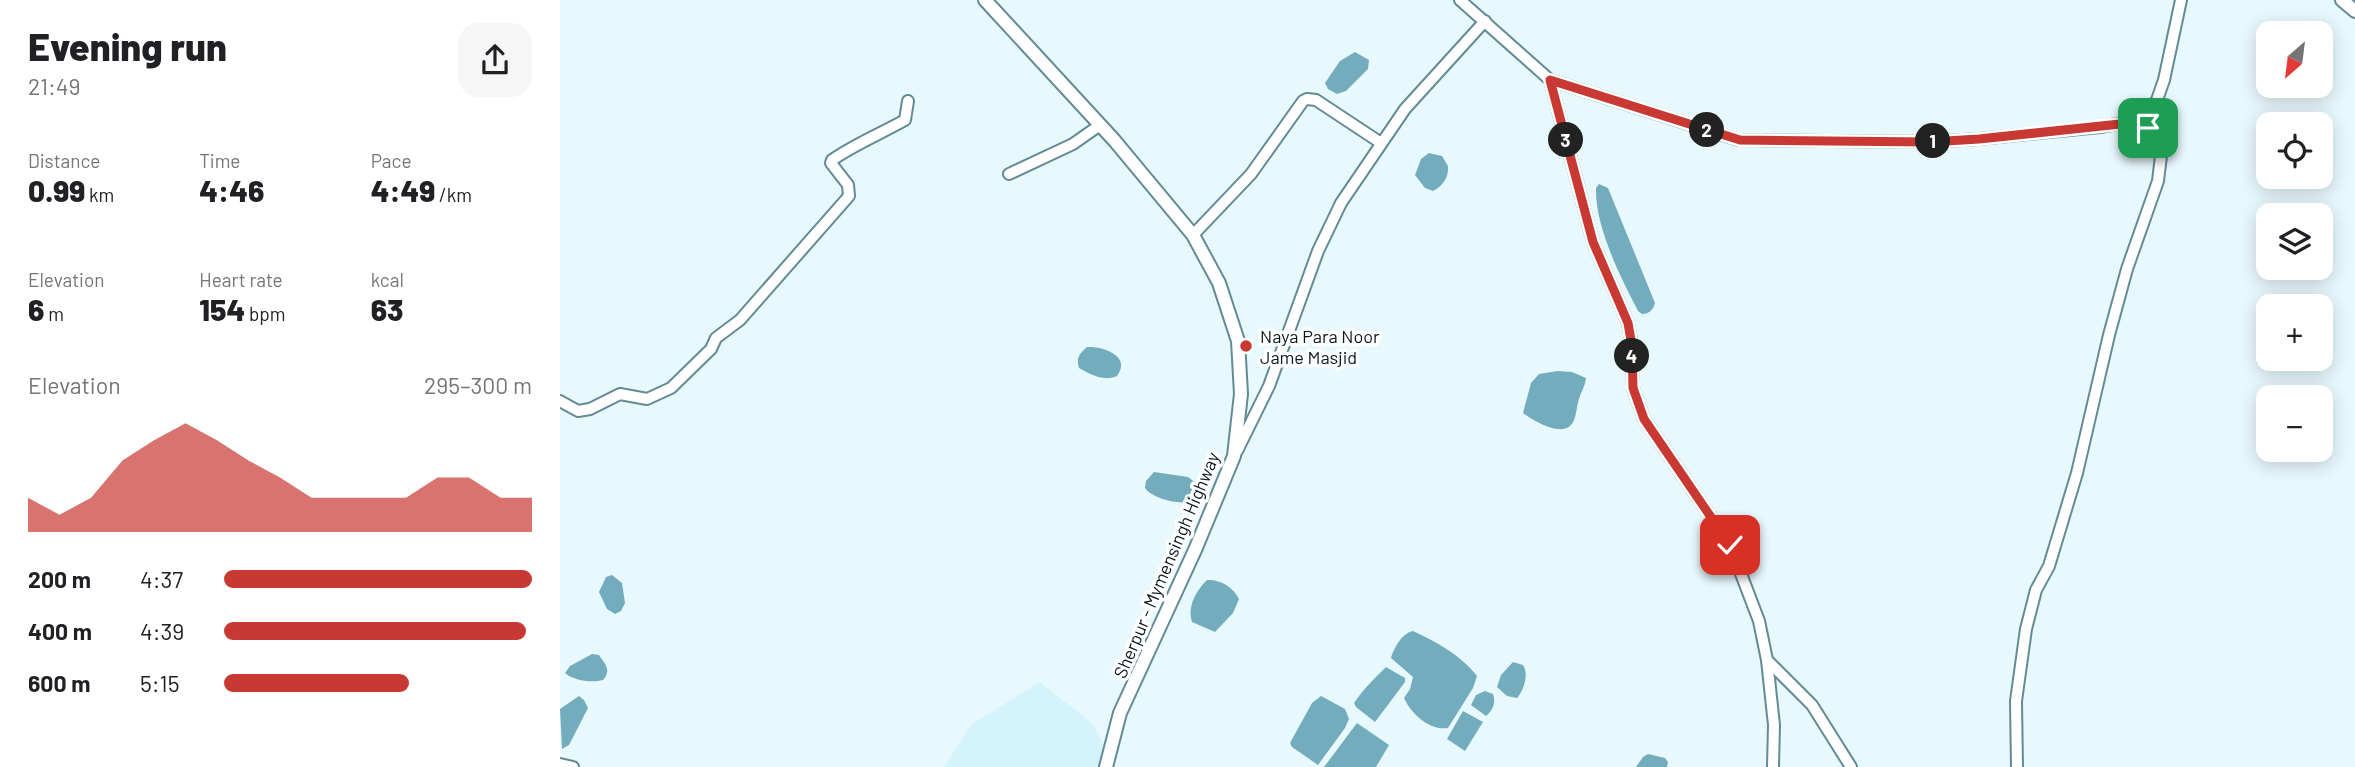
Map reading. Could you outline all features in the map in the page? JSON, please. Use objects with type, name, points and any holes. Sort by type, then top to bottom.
[{"type":"main road","name":"Sherpur - Mymensingh Highway","points":[[985,0],[1100,125],[1193,235],[1219,283],[1238,341],[1241,394],[1234,456],[1195,550],[1120,713],[1106,767]]},
{"type":"main road","points":[[2342,0],[2355,11]]},
{"type":"street","points":[[1460,0],[1550,80],[1740,140],[1930,142],[2120,124],[2144,115],[2157,100],[2164,80],[2181,0]]},
{"type":"street","points":[[1234,456],[1269,386],[1318,251],[1341,203],[1405,109],[1485,21]]},
{"type":"street","points":[[1550,80],[1593,242],[1628,323],[1632,346],[1631,375],[1636,399],[1644,419],[1730,545],[1759,621],[1767,660],[1774,724],[1773,767]]},
{"type":"street","points":[[1193,235],[1251,174],[1307,99],[1316,100],[1381,143]]},
{"type":"street","points":[[560,401],[579,411],[590,409],[620,394],[647,399],[671,388],[710,349],[716,338],[740,320],[849,196],[848,185],[831,163],[832,160],[855,145],[864,143],[905,120],[908,102]]},
{"type":"street","points":[[2017,767],[2016,701],[2026,629],[2036,590],[2049,566],[2077,472],[2127,270],[2158,181],[2161,156],[2159,143],[2148,128],[2144,115]]},
{"type":"street","points":[[1009,174],[1073,144],[1100,125]]},
{"type":"street","points":[[1767,660],[1812,705],[1851,767]]},
{"type":"street","points":[[560,764],[573,767]]},
{"type":"shaded area","points":[[1040,682],[1093,724],[1103,744],[1099,767],[944,767],[972,724]]},
{"type":"water","points":[[1355,52],[1369,60],[1368,69],[1346,91],[1337,94],[1328,89],[1325,83],[1340,61]]},
{"type":"water","points":[[1429,153],[1442,156],[1448,166],[1445,181],[1433,191],[1425,188],[1415,175],[1421,159]]},
{"type":"water","points":[[1599,184],[1608,188],[1655,303],[1647,313],[1638,311],[1604,235],[1597,203],[1596,188]]},
{"type":"water","points":[[1087,347],[1101,348],[1114,354],[1121,363],[1117,376],[1102,378],[1079,368],[1079,356]]},
{"type":"water","points":[[1572,372],[1586,378],[1574,420],[1565,429],[1546,426],[1523,413],[1531,383],[1539,374]]},
{"type":"water","points":[[1154,472],[1188,477],[1201,487],[1200,495],[1195,500],[1177,502],[1150,493],[1145,488],[1146,481]]},
{"type":"water","points":[[612,575],[622,583],[625,603],[621,611],[615,614],[607,609],[599,592],[606,577]]},
{"type":"water","points":[[1207,580],[1226,585],[1239,599],[1233,613],[1215,632],[1192,622],[1191,616],[1194,599]]},
{"type":"water","points":[[1413,631],[1439,644],[1477,676],[1473,688],[1448,728],[1435,727],[1422,720],[1411,710],[1404,698],[1413,677],[1391,658],[1402,638]]},
{"type":"water","points":[[592,654],[599,655],[607,667],[603,680],[583,681],[565,673],[570,666]]},
{"type":"water","points":[[1513,662],[1523,665],[1526,673],[1524,686],[1517,698],[1507,696],[1497,687],[1501,675]]},
{"type":"water","points":[[1386,667],[1405,678],[1405,682],[1375,722],[1354,703]]},
{"type":"water","points":[[1485,691],[1493,694],[1494,700],[1492,709],[1486,716],[1471,705],[1476,695]]},
{"type":"water","points":[[579,696],[588,708],[569,745],[562,749],[560,709]]},
{"type":"water","points":[[1321,696],[1345,709],[1349,719],[1318,765],[1290,743],[1312,703]]},
{"type":"water","points":[[1463,711],[1483,722],[1465,751],[1447,739]]},
{"type":"water","points":[[1357,723],[1389,745],[1376,767],[1324,767]]},
{"type":"water","points":[[1648,754],[1665,758],[1667,767],[1636,767]]},
{"type":"place","name":"Naya Para Noor Jame Masjid","points":[[1246,346]]},
{"type":"route","points":[[1730,545],[1644,419],[1636,399],[1631,375],[1632,346],[1628,323],[1593,242],[1550,80],[1740,140],[1930,142],[1979,139],[2120,124],[2134,121],[2144,115],[2148,128]]}]
